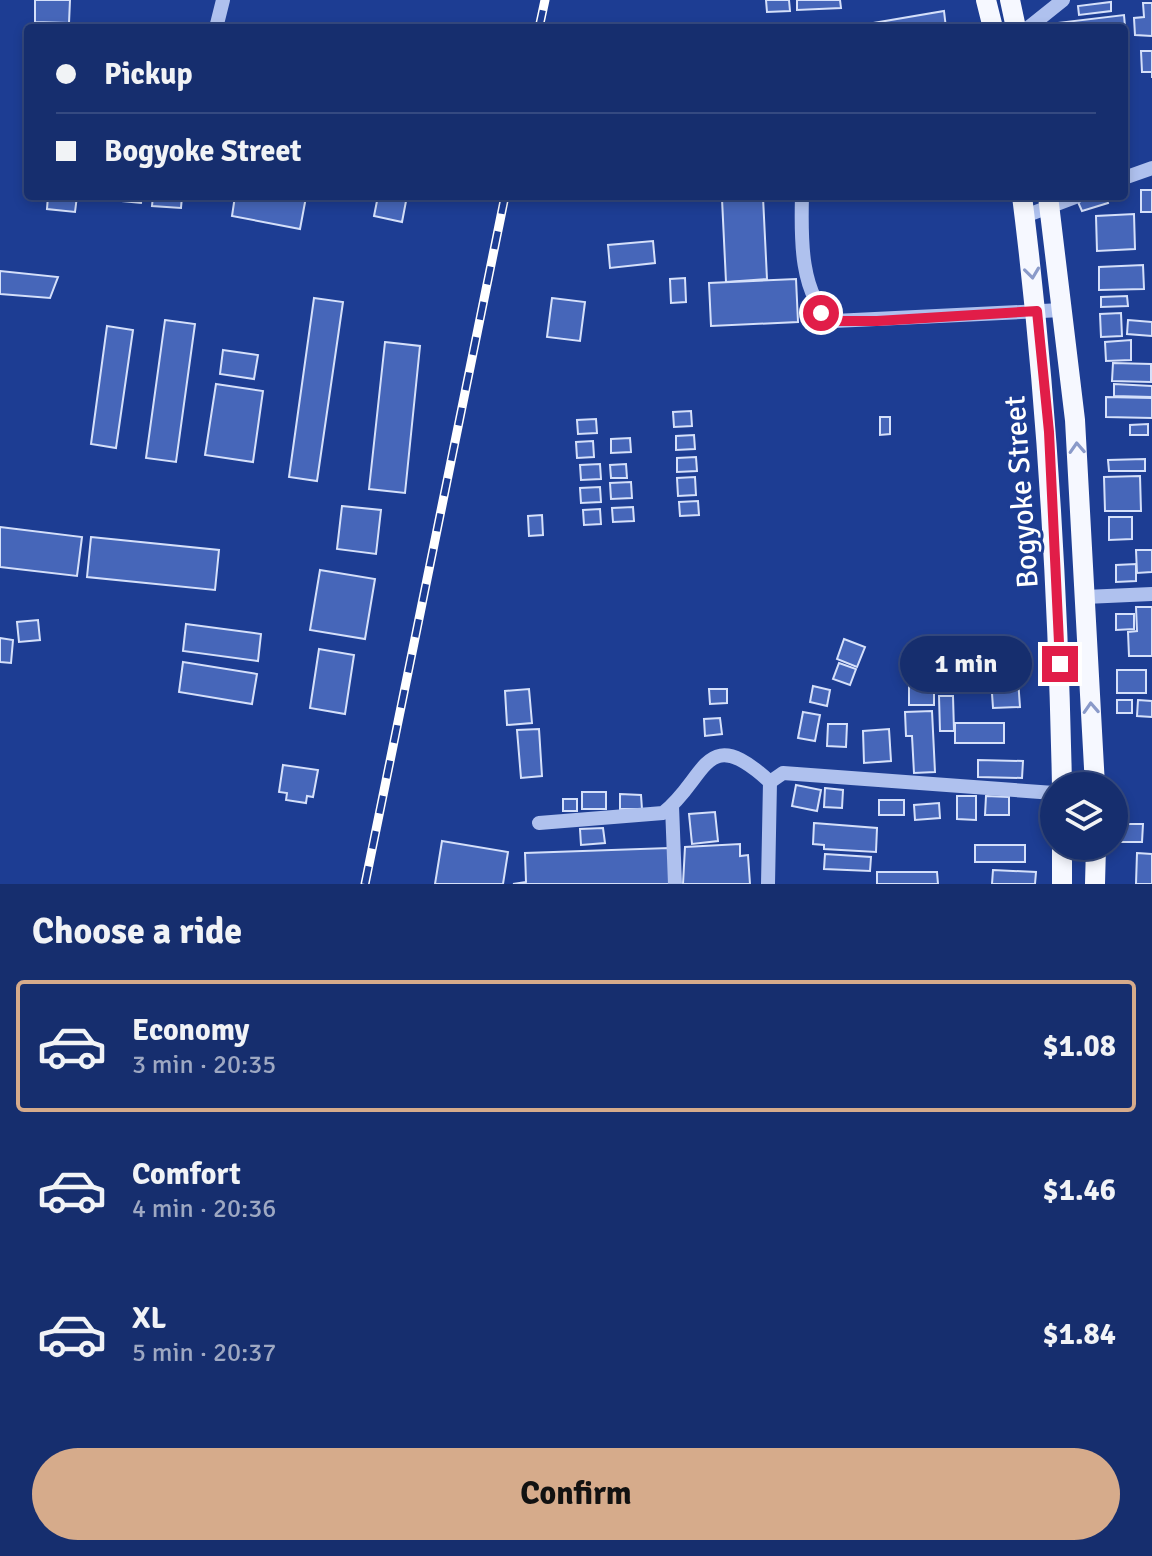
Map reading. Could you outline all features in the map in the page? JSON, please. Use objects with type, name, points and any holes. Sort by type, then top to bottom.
[{"type":"main road","points":[[986,0],[992,24]]},
{"type":"main road","points":[[1010,0],[1015,24]]},
{"type":"main road","name":"Bogyoke Street","points":[[1049,202],[1075,420],[1094,772]]},
{"type":"main road","name":"Bogyoke Street","points":[[1023,206],[1049,432],[1059,634],[1062,772]]},
{"type":"main road","points":[[1062,860],[1062,884]]},
{"type":"main road","points":[[1095,884],[1096,860]]},
{"type":"street","points":[[217,24],[223,0]]},
{"type":"street","points":[[1033,24],[1063,0]]},
{"type":"street","points":[[1128,177],[1152,168]]},
{"type":"street","points":[[802,200],[803,239],[813,294],[821,313],[834,321],[1062,310]]},
{"type":"street","points":[[1023,206],[1049,202]]},
{"type":"street","points":[[1085,597],[1152,594]]},
{"type":"street","points":[[539,823],[663,813],[672,806],[707,760],[719,755],[750,763],[770,782],[768,884]]},
{"type":"street","points":[[770,782],[783,773],[1040,792]]},
{"type":"street","points":[[672,806],[675,884]]},
{"type":"building","points":[[35,0],[70,0],[69,23],[35,22]]},
{"type":"building","points":[[766,0],[789,0],[790,11],[767,12]]},
{"type":"building","points":[[797,0],[840,0],[841,8],[797,10]]},
{"type":"building","points":[[1111,2],[1111,11],[1079,15],[1078,6]]},
{"type":"building","points":[[1143,3],[1152,3],[1152,36],[1135,35],[1134,18],[1144,17]]},
{"type":"building","points":[[944,11],[946,24],[868,24]]},
{"type":"building","points":[[1124,15],[1125,24],[1057,24]]},
{"type":"building","points":[[1141,51],[1152,51],[1152,72],[1142,72]]},
{"type":"building","points":[[1141,190],[1152,190],[1152,212],[1141,212]]},
{"type":"building","points":[[48,200],[76,200],[75,212],[47,209]]},
{"type":"building","points":[[112,200],[141,200],[141,203]]},
{"type":"building","points":[[153,200],[182,200],[181,208],[152,206]]},
{"type":"building","points":[[234,200],[305,200],[300,229],[232,216]]},
{"type":"building","points":[[377,200],[406,200],[402,222],[374,216]]},
{"type":"building","points":[[722,200],[763,200],[767,279],[726,282]]},
{"type":"building","points":[[1107,200],[1108,203],[1082,211],[1078,202]]},
{"type":"building","points":[[1134,214],[1135,249],[1097,251],[1096,216]]},
{"type":"building","points":[[653,241],[655,263],[610,268],[608,245]]},
{"type":"building","points":[[1143,265],[1144,289],[1099,290],[1099,267]]},
{"type":"building","points":[[0,271],[58,277],[50,298],[0,294]]},
{"type":"building","points":[[685,278],[686,302],[671,303],[670,279]]},
{"type":"building","points":[[796,279],[798,322],[711,326],[709,283]]},
{"type":"building","points":[[1127,296],[1128,306],[1101,307],[1101,297]]},
{"type":"building","points":[[314,298],[343,302],[317,481],[289,477]]},
{"type":"building","points":[[552,298],[585,302],[580,341],[547,337]]},
{"type":"building","points":[[1121,313],[1122,336],[1101,337],[1100,314]]},
{"type":"building","points":[[165,320],[195,324],[176,462],[146,458]]},
{"type":"building","points":[[1128,320],[1152,322],[1152,336],[1127,334]]},
{"type":"building","points":[[107,326],[133,330],[116,448],[91,444]]},
{"type":"building","points":[[1131,340],[1131,360],[1106,361],[1105,342]]},
{"type":"building","points":[[385,342],[420,346],[405,493],[369,489]]},
{"type":"building","points":[[223,350],[258,355],[254,379],[220,374]]},
{"type":"building","points":[[1113,363],[1151,364],[1151,382],[1112,381]]},
{"type":"building","points":[[216,384],[263,391],[253,462],[205,455]]},
{"type":"building","points":[[1114,384],[1152,386],[1152,397],[1114,396]]},
{"type":"building","points":[[1106,397],[1152,398],[1152,418],[1106,417]]},
{"type":"building","points":[[691,411],[692,426],[674,427],[673,412]]},
{"type":"building","points":[[880,417],[890,417],[890,434],[880,435]]},
{"type":"building","points":[[596,419],[597,433],[578,434],[577,420]]},
{"type":"building","points":[[1148,424],[1148,435],[1130,435],[1130,425]]},
{"type":"building","points":[[694,435],[695,449],[676,450],[676,436]]},
{"type":"building","points":[[630,438],[631,452],[611,453],[611,439]]},
{"type":"building","points":[[593,441],[594,457],[577,458],[576,442]]},
{"type":"building","points":[[696,457],[697,471],[677,472],[677,458]]},
{"type":"building","points":[[1145,459],[1145,471],[1109,471],[1108,460]]},
{"type":"building","points":[[600,464],[601,479],[581,480],[580,465]]},
{"type":"building","points":[[626,464],[627,478],[611,478],[610,465]]},
{"type":"building","points":[[1140,476],[1141,511],[1105,511],[1104,477]]},
{"type":"building","points":[[695,477],[696,495],[678,496],[677,478]]},
{"type":"building","points":[[631,482],[632,498],[611,499],[610,483]]},
{"type":"building","points":[[600,487],[601,502],[581,503],[580,488]]},
{"type":"building","points":[[698,501],[699,515],[680,516],[679,502]]},
{"type":"building","points":[[342,506],[381,510],[376,554],[337,549]]},
{"type":"building","points":[[633,507],[634,521],[613,522],[612,508]]},
{"type":"building","points":[[600,509],[601,524],[584,525],[583,510]]},
{"type":"building","points":[[542,515],[543,535],[529,536],[528,516]]},
{"type":"building","points":[[1109,517],[1132,517],[1132,539],[1109,540]]},
{"type":"building","points":[[0,527],[82,537],[77,576],[0,567]]},
{"type":"building","points":[[91,537],[219,550],[215,590],[87,577]]},
{"type":"building","points":[[1136,550],[1152,550],[1152,572],[1137,573]]},
{"type":"building","points":[[1136,564],[1136,581],[1116,582],[1116,565]]},
{"type":"building","points":[[320,570],[375,579],[365,639],[310,630]]},
{"type":"building","points":[[1136,607],[1152,607],[1152,656],[1129,656],[1128,632],[1137,631]]},
{"type":"building","points":[[1116,614],[1134,614],[1134,629],[1116,630]]},
{"type":"building","points":[[38,620],[40,640],[19,642],[17,622]]},
{"type":"building","points":[[186,624],[261,634],[258,661],[183,651]]},
{"type":"building","points":[[0,638],[13,640],[11,663],[0,662]]},
{"type":"building","points":[[844,639],[865,647],[857,667],[837,659]]},
{"type":"building","points":[[319,649],[354,655],[345,714],[310,708]]},
{"type":"building","points":[[183,662],[257,674],[252,704],[179,692]]},
{"type":"building","points":[[839,663],[856,669],[850,685],[833,679]]},
{"type":"building","points":[[1117,670],[1146,670],[1146,693],[1117,693]]},
{"type":"building","points":[[991,679],[1018,679],[1020,707],[993,708]]},
{"type":"building","points":[[909,680],[934,680],[934,705],[909,705]]},
{"type":"building","points":[[813,686],[830,690],[827,706],[810,702]]},
{"type":"building","points":[[529,689],[532,723],[507,725],[505,691]]},
{"type":"building","points":[[709,689],[727,689],[727,703],[710,704]]},
{"type":"building","points":[[939,696],[953,696],[954,731],[940,731]]},
{"type":"building","points":[[1117,700],[1132,700],[1132,713],[1117,713]]},
{"type":"building","points":[[1138,700],[1152,701],[1152,717],[1137,716]]},
{"type":"building","points":[[932,711],[935,772],[914,773],[912,736],[906,736],[905,712]]},
{"type":"building","points":[[803,712],[820,715],[815,741],[798,738]]},
{"type":"building","points":[[720,718],[722,734],[705,736],[704,719]]},
{"type":"building","points":[[955,723],[1004,723],[1004,743],[955,743]]},
{"type":"building","points":[[828,724],[847,724],[846,747],[827,746]]},
{"type":"building","points":[[539,729],[542,776],[521,778],[517,730]]},
{"type":"building","points":[[889,729],[891,761],[864,763],[863,731]]},
{"type":"building","points":[[978,760],[1023,761],[1022,778],[978,777]]},
{"type":"building","points":[[283,765],[318,770],[313,797],[307,796],[306,803],[286,800],[287,793],[279,792]]},
{"type":"building","points":[[796,785],[821,790],[817,811],[792,806]]},
{"type":"building","points":[[825,788],[843,790],[842,808],[824,807]]},
{"type":"building","points":[[582,792],[606,792],[606,809],[582,809]]},
{"type":"building","points":[[620,794],[641,795],[642,809],[620,809]]},
{"type":"building","points":[[957,796],[976,796],[976,820],[957,819]]},
{"type":"building","points":[[986,796],[1009,797],[1009,815],[985,815]]},
{"type":"building","points":[[563,799],[577,799],[577,811],[563,811]]},
{"type":"building","points":[[879,800],[904,800],[904,815],[879,815]]},
{"type":"building","points":[[939,803],[940,818],[915,820],[914,805]]},
{"type":"building","points":[[715,812],[718,841],[692,844],[689,814]]},
{"type":"building","points":[[814,823],[877,828],[876,852],[824,849],[824,845],[813,844]]},
{"type":"building","points":[[1128,824],[1143,824],[1142,842],[1128,842]]},
{"type":"building","points":[[603,828],[605,843],[581,845],[580,829]]},
{"type":"building","points":[[442,841],[508,852],[503,884],[435,884]]},
{"type":"building","points":[[740,844],[740,856],[748,855],[750,884],[683,884],[685,847]]},
{"type":"building","points":[[975,845],[1025,845],[1025,862],[975,862]]},
{"type":"building","points":[[669,848],[671,884],[513,884],[526,882],[525,853]]},
{"type":"building","points":[[1137,853],[1152,854],[1152,884],[1136,884]]},
{"type":"building","points":[[825,854],[871,857],[870,871],[824,869]]},
{"type":"building","points":[[993,870],[1036,872],[1035,884],[992,884]]},
{"type":"building","points":[[877,872],[937,872],[938,884],[877,884]]},
{"type":"railway","points":[[540,24],[545,0]]},
{"type":"railway","points":[[365,884],[504,200]]},
{"type":"route","points":[[821,313],[834,321],[877,321],[1037,311],[1049,432],[1060,664]]}]
